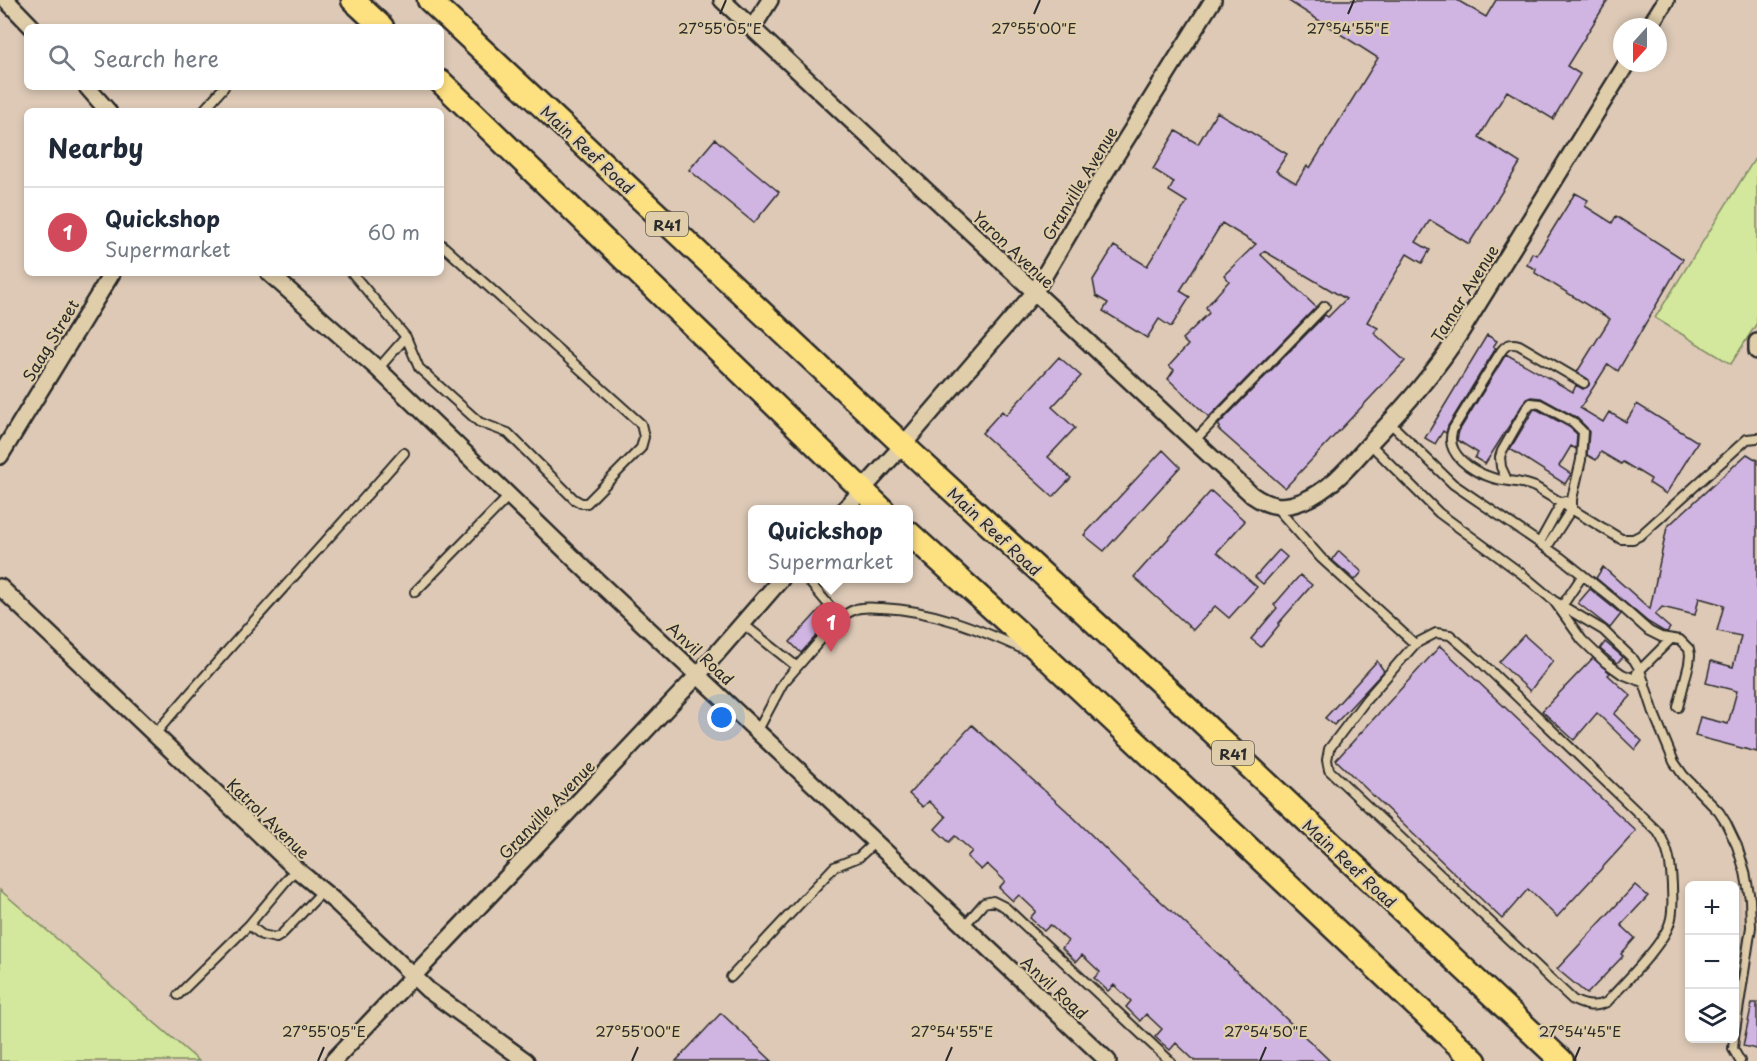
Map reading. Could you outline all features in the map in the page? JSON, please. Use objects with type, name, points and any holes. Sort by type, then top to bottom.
[{"type":"main road","points":[[353,0],[379,24]]},
{"type":"main road","name":"Main Reef Road","points":[[429,0],[1562,1061]]},
{"type":"main road","points":[[444,85],[878,505]]},
{"type":"main road","points":[[913,537],[1049,660],[1475,1061]]},
{"type":"street","points":[[6,0],[29,24]]},
{"type":"street","name":"Yaron Avenue","points":[[722,0],[1193,442],[1252,495],[1267,504],[1282,505]]},
{"type":"street","points":[[753,27],[770,0]]},
{"type":"street","name":"Granville Avenue","points":[[848,505],[903,446],[1035,293],[1100,181],[1213,0]]},
{"type":"street","points":[[1655,18],[1666,0]]},
{"type":"street","name":"Tamar Avenue","points":[[1282,505],[1303,501],[1331,484],[1389,423],[1450,350],[1621,72]]},
{"type":"street","points":[[90,90],[105,108]]},
{"type":"street","name":"Saag Street","points":[[0,456],[110,276]]},
{"type":"street","name":"Anvil Road","points":[[271,276],[378,369],[593,577],[1108,1061]]},
{"type":"street","points":[[1757,342],[1757,351]]},
{"type":"street","name":"Granville Avenue","points":[[333,1061],[698,675],[779,583]]},
{"type":"street","name":"Katrol Avenue","points":[[0,587],[296,869],[323,891],[413,976],[453,1009],[526,1061]]},
{"type":"lane","points":[[206,108],[221,90]]},
{"type":"lane","points":[[355,276],[406,337],[418,368],[479,422],[508,433],[574,499],[587,503],[641,448],[644,436],[641,424],[444,247]]},
{"type":"lane","points":[[1193,442],[1325,306]]},
{"type":"lane","points":[[378,369],[406,337]]},
{"type":"lane","points":[[1584,383],[1519,345],[1511,344],[1503,348],[1453,429],[1450,435],[1450,445],[1457,456],[1474,470],[1492,478],[1528,484],[1562,502],[1621,539],[1633,539],[1641,536],[1748,439],[1757,438]]},
{"type":"lane","points":[[1507,480],[1500,462],[1502,451],[1531,403],[1537,403],[1573,422],[1583,432],[1581,460],[1572,508],[1547,547]]},
{"type":"lane","points":[[1389,423],[1461,489],[1547,547],[1648,631],[1661,637],[1680,640],[1689,649],[1690,655],[1678,707]]},
{"type":"lane","points":[[1370,444],[1439,513],[1522,574],[1561,607],[1603,630],[1634,660],[1640,670],[1655,716],[1674,762],[1683,775],[1719,812],[1737,846],[1745,872],[1750,899],[1751,927],[1739,1005]]},
{"type":"lane","points":[[155,734],[218,660],[405,453]]},
{"type":"lane","points":[[415,592],[508,496]]},
{"type":"lane","points":[[1540,542],[1562,502],[1572,499]]},
{"type":"lane","points":[[1282,505],[1321,558],[1415,644]]},
{"type":"lane","points":[[1561,607],[1583,575]]},
{"type":"lane","points":[[810,583],[838,616],[838,620]]},
{"type":"lane","points":[[1561,607],[1578,635],[1595,653],[1614,669],[1645,683]]},
{"type":"lane","points":[[757,732],[774,697],[796,666],[838,620],[856,609],[890,608],[928,614],[981,631],[1049,660]]},
{"type":"lane","points":[[743,624],[796,666]]},
{"type":"lane","points":[[1436,633],[1450,635],[1458,640],[1658,832],[1668,849],[1672,912],[1669,927],[1659,943],[1607,1002],[1599,1006],[1591,1006],[1573,1000],[1329,770],[1327,760],[1329,749],[1366,700],[1415,644],[1436,633]]},
{"type":"lane","points":[[1633,679],[1671,639]]},
{"type":"lane","points":[[731,977],[834,867],[858,857],[875,842]]},
{"type":"lane","points":[[178,996],[249,925],[296,869]]},
{"type":"lane","points":[[249,925],[262,935],[276,938],[323,891]]},
{"type":"lane","points":[[964,926],[984,903],[993,902],[1005,908],[1170,1061]]},
{"type":"lane","points":[[1734,1043],[1733,1049],[1740,1061]]},
{"type":"green space","points":[[1757,155],[1757,323],[1731,364],[1655,318]]},
{"type":"green space","points":[[0,890],[199,1061],[0,1061]]},
{"type":"building","points":[[1287,0],[1457,0],[1486,17],[1496,0],[1608,0],[1567,66],[1580,74],[1553,119],[1507,91],[1479,137],[1520,163],[1469,244],[1430,220],[1416,242],[1430,250],[1422,263],[1407,254],[1367,322],[1378,328],[1374,333],[1405,361],[1285,488],[1218,429],[1220,427],[1218,425],[1325,315],[1328,317],[1346,299],[1264,251],[1261,255],[1316,307],[1209,417],[1168,379],[1174,370],[1169,366],[1188,345],[1182,339],[1209,313],[1206,307],[1229,281],[1224,275],[1256,244],[1222,223],[1180,291],[1190,297],[1171,327],[1159,319],[1147,338],[1103,311],[1108,303],[1096,296],[1093,280],[1114,246],[1147,266],[1187,202],[1169,191],[1174,182],[1153,169],[1176,131],[1198,144],[1217,112],[1287,154],[1276,171],[1296,183],[1307,166],[1310,168],[1378,58]]},
{"type":"building","points":[[715,139],[779,192],[754,223],[689,170]]},
{"type":"building","points":[[1575,193],[1588,200],[1585,206],[1612,223],[1616,216],[1683,259],[1618,371],[1608,364],[1580,408],[1603,422],[1609,412],[1626,422],[1637,404],[1698,442],[1666,494],[1649,483],[1651,479],[1623,462],[1621,464],[1601,452],[1596,460],[1587,455],[1589,432],[1587,428],[1576,417],[1541,398],[1526,399],[1485,464],[1475,458],[1478,453],[1457,440],[1459,431],[1506,354],[1573,392],[1576,385],[1583,389],[1589,385],[1589,380],[1577,372],[1610,319],[1535,273],[1536,269],[1527,265],[1532,253],[1537,255]]},
{"type":"building","points":[[1487,335],[1497,341],[1493,347],[1496,348],[1448,426],[1446,433],[1443,431],[1435,444],[1425,438]]},
{"type":"building","points":[[1059,357],[1081,376],[1052,407],[1075,428],[1048,457],[1071,478],[1053,497],[982,433],[1002,411],[1006,415]]},
{"type":"building","points":[[1534,409],[1569,427],[1577,434],[1576,449],[1571,446],[1559,466],[1571,474],[1565,484],[1510,449]]},
{"type":"building","points":[[1163,450],[1180,467],[1104,551],[1084,535]]},
{"type":"building","points":[[1747,454],[1757,460],[1757,752],[1695,736],[1700,717],[1728,724],[1737,691],[1706,683],[1711,661],[1733,667],[1741,636],[1717,631],[1724,605],[1699,598],[1695,615],[1662,607],[1655,615],[1670,628],[1667,632],[1648,622],[1596,578],[1603,567],[1650,609],[1667,527]]},
{"type":"building","points":[[1211,491],[1245,521],[1217,552],[1257,587],[1229,618],[1215,606],[1193,630],[1134,577]]},
{"type":"building","points":[[1279,550],[1287,557],[1263,584],[1255,577]]},
{"type":"building","points":[[1339,551],[1362,572],[1355,580],[1332,560]]},
{"type":"building","points":[[1300,575],[1312,585],[1261,647],[1251,639],[1277,608],[1274,605]]},
{"type":"building","points":[[1590,589],[1621,614],[1610,628],[1578,603]]},
{"type":"building","points":[[822,607],[832,618],[801,653],[790,642]]},
{"type":"building","points":[[1524,635],[1553,661],[1530,691],[1499,662]]},
{"type":"building","points":[[1605,642],[1623,657],[1617,663],[1600,649]]},
{"type":"building","points":[[1440,646],[1636,831],[1557,917],[1528,889],[1502,919],[1336,760]]},
{"type":"building","points":[[1593,658],[1631,696],[1614,714],[1642,741],[1635,750],[1597,713],[1574,740],[1542,711]]},
{"type":"building","points":[[1377,661],[1384,671],[1334,725],[1325,718]]},
{"type":"building","points":[[972,725],[1067,811],[1330,1061],[1195,1061],[1176,1043],[1170,1050],[1155,1037],[1162,1029],[1146,1014],[1140,1021],[1126,1007],[1131,1001],[1114,985],[1108,991],[1094,978],[1100,972],[1082,955],[1076,962],[1062,948],[1068,941],[1050,925],[1044,931],[1030,918],[1036,911],[1019,895],[1013,901],[999,888],[1005,881],[987,864],[981,870],[967,857],[972,851],[955,836],[949,842],[935,829],[946,817],[929,801],[923,807],[909,794]]},
{"type":"building","points":[[1635,885],[1648,896],[1621,925],[1635,938],[1621,954],[1623,956],[1587,994],[1557,969]]},
{"type":"building","points":[[1752,1003],[1757,1003],[1757,1049],[1743,1046]]},
{"type":"building","points":[[721,1013],[772,1061],[676,1061]]},
{"type":"place","name":"Quickshop","points":[[831,652]]}]
